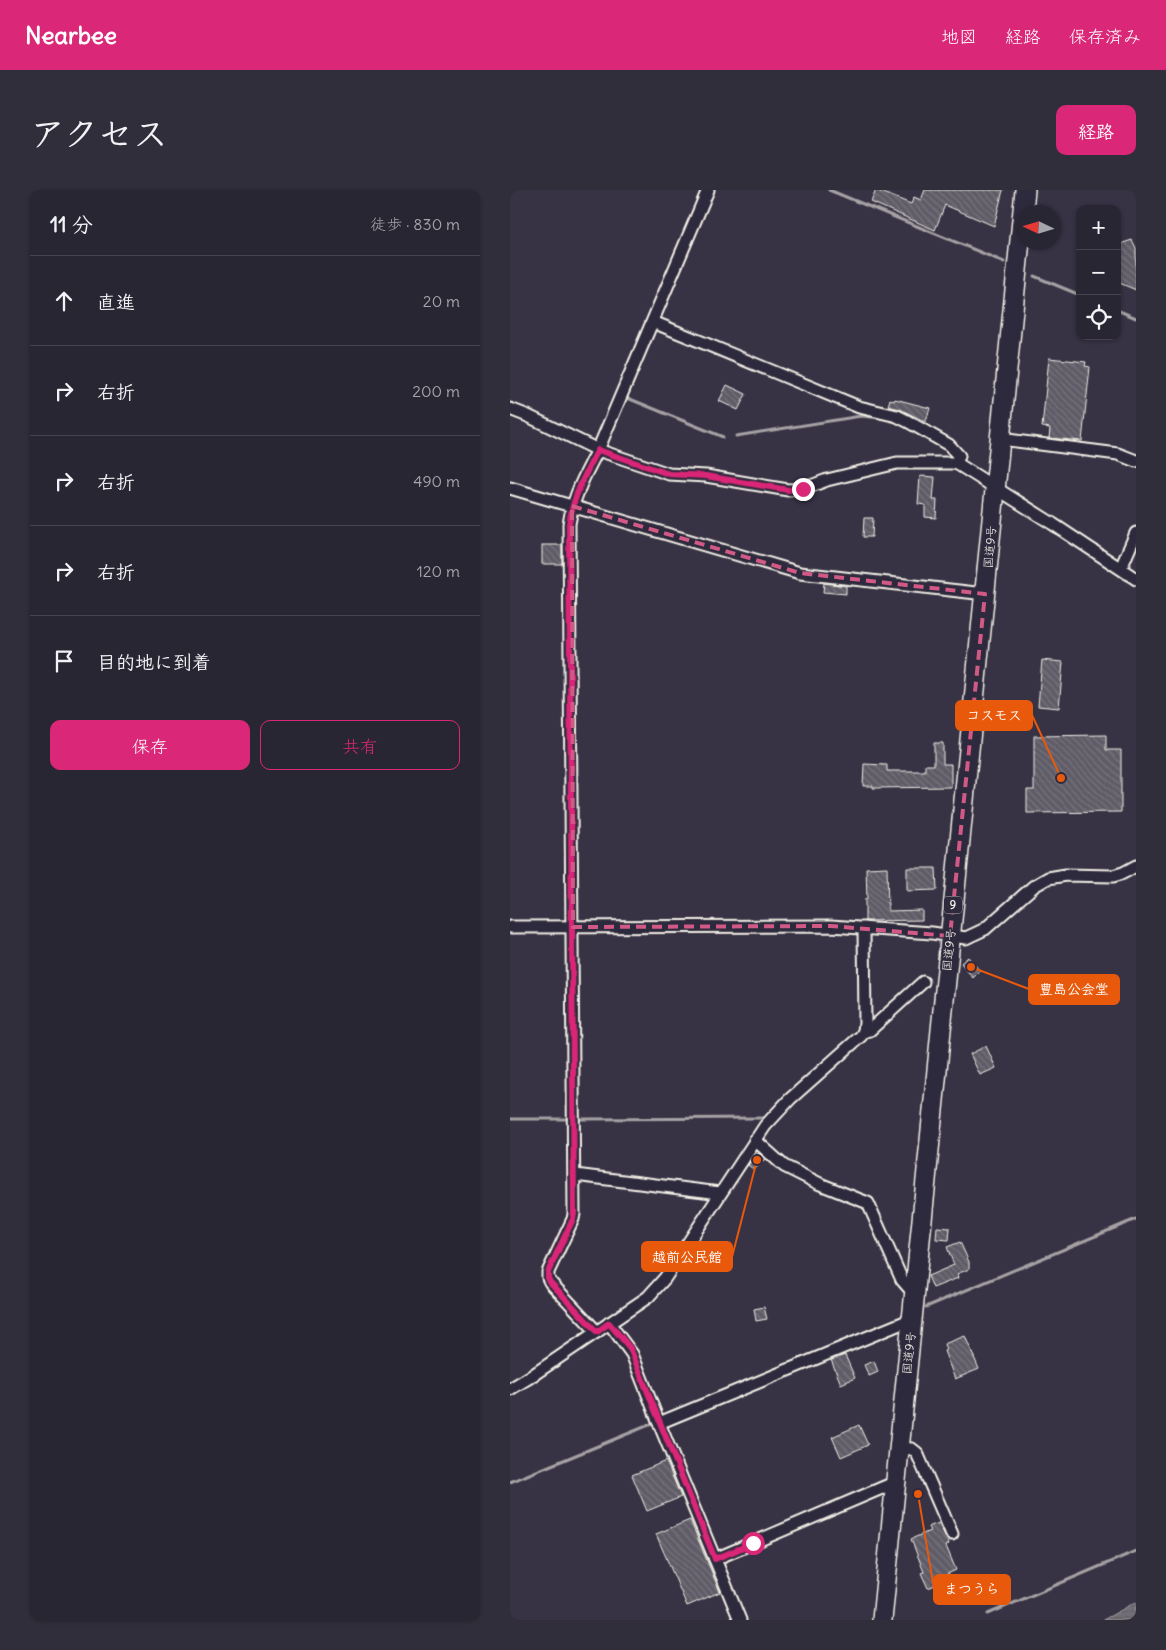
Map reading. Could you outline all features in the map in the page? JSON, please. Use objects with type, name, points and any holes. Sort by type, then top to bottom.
[{"type":"highway","name":"国道9号","points":[[882,1620],[1025,190]]},
{"type":"street","points":[[597,1332],[550,1282],[548,1275],[550,1266],[574,1216],[569,533],[572,506],[598,450],[708,190]]},
{"type":"street","points":[[653,322],[859,407],[897,416],[949,445],[959,456],[956,463]]},
{"type":"street","points":[[510,409],[598,450],[669,474],[706,476],[788,490],[803,489],[827,480],[896,463],[956,463],[1136,579]]},
{"type":"street","points":[[1000,440],[1118,454],[1136,461]]},
{"type":"street","points":[[510,488],[805,574],[985,594]]},
{"type":"street","points":[[1121,568],[1136,533]]},
{"type":"street","points":[[510,927],[831,926],[932,933],[966,938],[985,928],[1034,886],[1048,878],[1066,875],[1113,876],[1136,866]]},
{"type":"street","points":[[510,1388],[530,1377],[648,1297],[659,1284],[765,1126],[790,1100],[858,1040],[864,1031],[864,928]]},
{"type":"street","points":[[864,1031],[870,1030],[924,982]]},
{"type":"street","points":[[755,1140],[784,1166],[820,1184],[868,1203],[902,1280],[909,1288],[915,1289]]},
{"type":"street","points":[[575,1175],[720,1193]]},
{"type":"street","points":[[659,1423],[912,1319]]},
{"type":"street","points":[[609,1323],[632,1354],[740,1620]]},
{"type":"street","points":[[899,1448],[912,1449],[918,1453],[952,1534]]},
{"type":"street","points":[[715,1559],[896,1482]]},
{"type":"highlighted area","points":[[572,506],[800,573],[985,594],[950,936],[831,926],[573,927]]},
{"type":"shaded area","points":[[1136,1602],[1136,1620],[1103,1620]]},
{"type":"building","points":[[876,190],[911,204],[914,197],[921,200],[925,190],[1003,190],[994,226],[945,205],[935,230],[871,202]]},
{"type":"building","points":[[1132,240],[1136,248],[1136,290],[1121,284],[1121,247],[1123,243]]},
{"type":"building","points":[[1049,358],[1086,362],[1085,366],[1090,367],[1082,441],[1049,438],[1050,428],[1042,427]]},
{"type":"building","points":[[727,385],[746,394],[738,410],[719,401]]},
{"type":"building","points":[[890,399],[930,408],[926,422],[900,409],[888,406]]},
{"type":"building","points":[[920,476],[935,477],[933,500],[937,500],[936,518],[925,517],[925,505],[918,504]]},
{"type":"building","points":[[864,518],[873,518],[872,537],[863,537]]},
{"type":"building","points":[[542,545],[562,545],[562,564],[542,564]]},
{"type":"building","points":[[824,583],[846,586],[846,594],[823,592]]},
{"type":"building","points":[[1042,660],[1063,662],[1059,708],[1038,706]]},
{"type":"building","points":[[1106,735],[1106,750],[1121,750],[1121,812],[1027,813],[1027,790],[1034,790],[1034,736]]},
{"type":"building","points":[[934,743],[943,743],[943,764],[951,764],[951,787],[873,788],[873,786],[863,786],[864,764],[887,765],[887,771],[925,771],[925,765],[934,765]]},
{"type":"building","points":[[887,867],[888,911],[922,910],[922,920],[865,921],[865,899],[867,899],[866,868]]},
{"type":"building","points":[[907,868],[936,868],[937,890],[907,891]]},
{"type":"building","points":[[968,957],[980,971],[973,978],[961,963]]},
{"type":"building","points":[[986,1046],[996,1068],[980,1075],[970,1054]]},
{"type":"building","points":[[758,1153],[765,1159],[754,1170],[748,1165]]},
{"type":"building","points":[[937,1227],[950,1228],[949,1240],[936,1239]]},
{"type":"building","points":[[960,1242],[969,1262],[969,1269],[957,1274],[958,1278],[933,1288],[928,1276],[954,1265],[947,1247]]},
{"type":"building","points":[[764,1307],[767,1319],[756,1321],[754,1309]]},
{"type":"building","points":[[965,1336],[979,1369],[955,1379],[944,1351],[946,1350],[944,1344]]},
{"type":"building","points":[[845,1355],[855,1378],[841,1384],[831,1360]]},
{"type":"building","points":[[874,1361],[878,1372],[869,1376],[864,1365]]},
{"type":"building","points":[[859,1425],[868,1445],[841,1457],[832,1437]]},
{"type":"building","points":[[666,1461],[681,1497],[647,1511],[632,1475]]},
{"type":"building","points":[[690,1520],[720,1592],[687,1606],[656,1534]]},
{"type":"building","points":[[939,1523],[949,1544],[946,1546],[956,1570],[947,1574],[949,1579],[928,1588],[921,1573],[924,1572],[911,1539],[930,1531],[928,1527]]},
{"type":"waterway","points":[[829,190],[1004,262]]},
{"type":"waterway","points":[[1034,276],[1076,293]]},
{"type":"waterway","points":[[1121,312],[1136,318]]},
{"type":"waterway","points":[[625,397],[723,437]]},
{"type":"waterway","points":[[736,436],[861,416],[882,418]]},
{"type":"waterway","points":[[581,1119],[764,1118]]},
{"type":"waterway","points":[[510,1119],[566,1119]]},
{"type":"waterway","points":[[926,1307],[1136,1219]]},
{"type":"waterway","points":[[510,1482],[654,1423]]},
{"type":"waterway","points":[[988,1614],[1136,1551]]},
{"type":"place","name":"コスモス","points":[[1061,778]]},
{"type":"place","name":"豊島公会堂","points":[[971,967]]},
{"type":"place","name":"越前公民館","points":[[757,1160]]},
{"type":"place","name":"まつうら","points":[[918,1494]]},
{"type":"route","points":[[753,1543],[715,1559],[630,1348],[609,1323],[597,1332],[548,1278],[550,1266],[574,1214],[569,524],[572,506],[598,450],[669,474],[706,476],[788,490],[803,489]]}]
